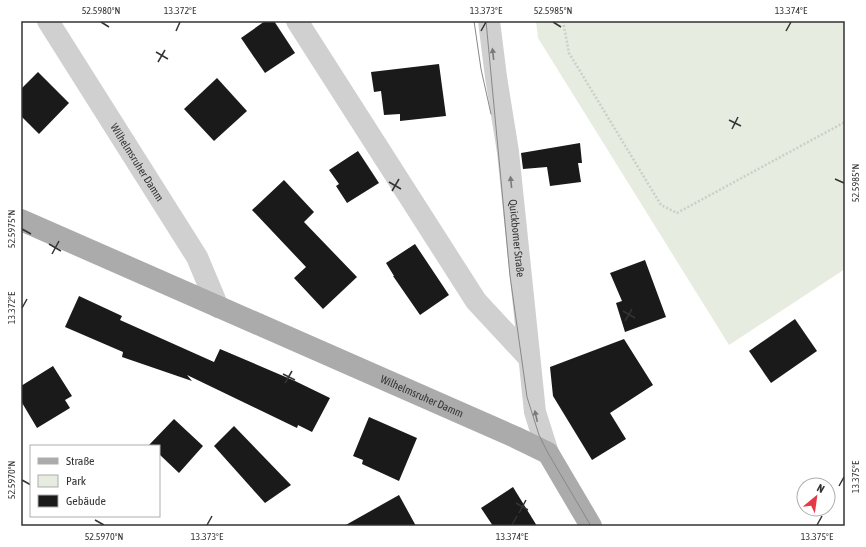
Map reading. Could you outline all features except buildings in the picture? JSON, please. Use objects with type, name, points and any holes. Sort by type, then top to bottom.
[{"type":"main road","name":"Wilhelmsruher Damm","points":[[21,220],[515,437],[548,453]]},
{"type":"main road","points":[[548,453],[591,526]]},
{"type":"street","name":"Wilhelmsruher Damm","points":[[48,21],[197,257],[218,307]]},
{"type":"street","points":[[297,21],[476,301],[529,358]]},
{"type":"street","name":"Quickborner Straße","points":[[489,21],[508,152],[535,412],[539,430],[548,453]]},
{"type":"path","points":[[563,21],[569,53],[661,205],[677,214],[845,122]]},
{"type":"green space","points":[[536,21],[845,21],[845,269],[729,345],[538,38]]},
{"type":"tram line","points":[[474,21],[481,69],[491,114]]},
{"type":"tram line","points":[[486,21],[510,276],[527,397],[539,435],[591,526]]}]
